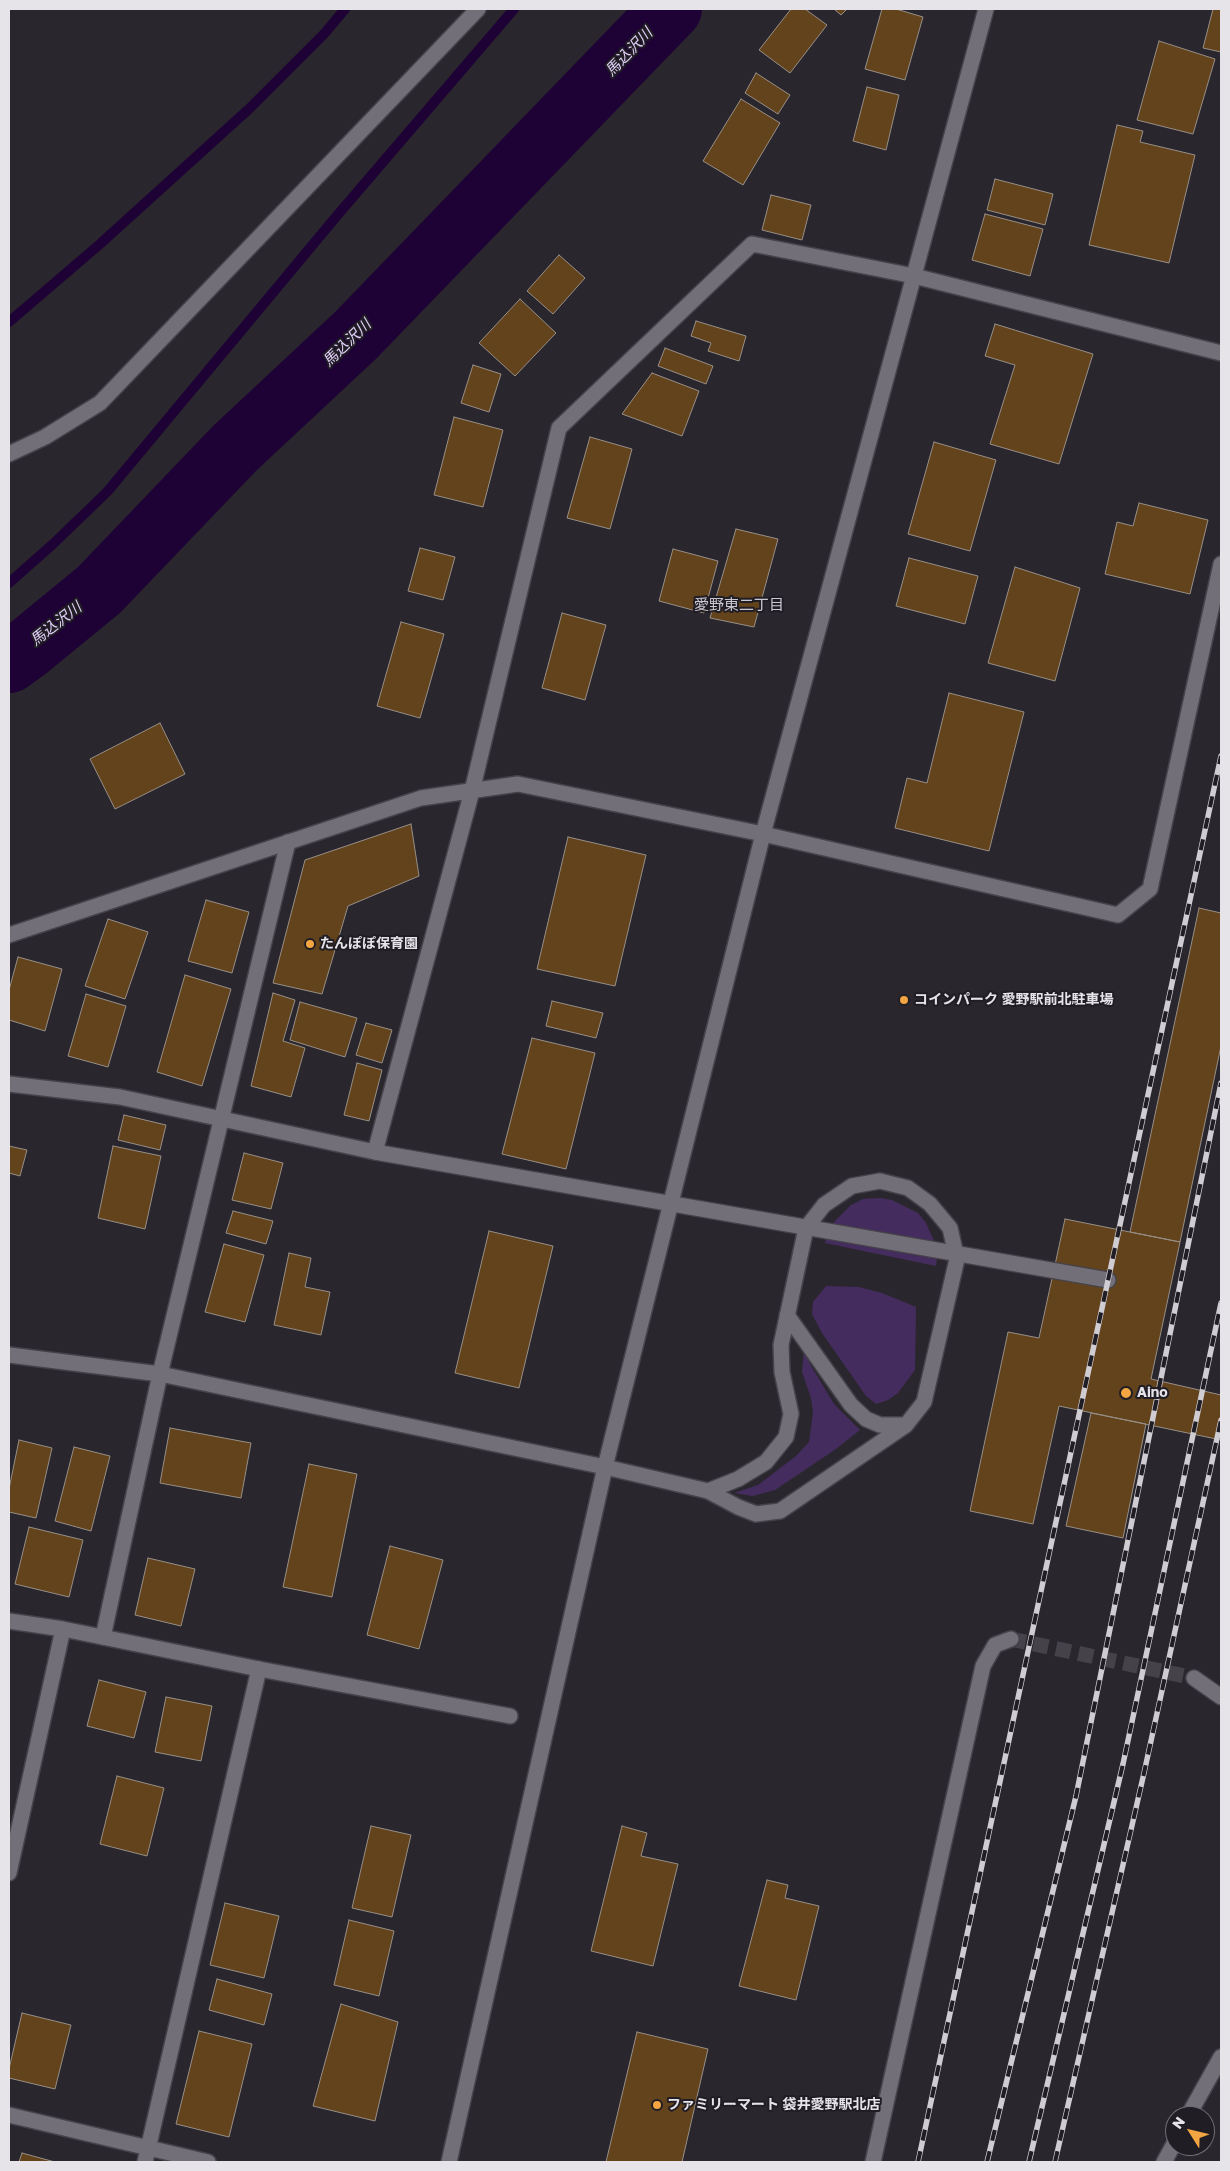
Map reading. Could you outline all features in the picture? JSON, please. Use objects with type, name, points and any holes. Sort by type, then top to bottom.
[{"type":"street","points":[[9,454],[45,437],[100,404],[478,9]]},
{"type":"street","points":[[450,2162],[605,1467],[763,834],[986,9]]},
{"type":"street","points":[[375,1152],[472,791],[559,428],[752,244],[914,276],[1221,353]]},
{"type":"street","points":[[9,935],[421,798],[518,784],[763,834],[1118,915],[1150,889],[1221,564]]},
{"type":"street","points":[[103,1637],[160,1374],[288,842]]},
{"type":"street","points":[[9,1084],[120,1097],[375,1152],[1108,1280]]},
{"type":"street","points":[[9,1354],[160,1374],[605,1467],[708,1491],[756,1514],[780,1511],[906,1425],[924,1402],[957,1259],[950,1228],[930,1204],[908,1188],[880,1181],[852,1186],[824,1205],[806,1228],[781,1345],[782,1372],[790,1414],[786,1437],[766,1462],[738,1479],[708,1491]]},
{"type":"street","points":[[787,1315],[851,1405],[866,1419],[880,1425],[906,1425]]},
{"type":"street","points":[[9,1621],[63,1629],[260,1669],[510,1716]]},
{"type":"street","points":[[9,1873],[63,1629]]},
{"type":"street","points":[[873,2162],[983,1666],[994,1646],[1011,1639]]},
{"type":"street","points":[[147,2155],[260,1669]]},
{"type":"street","points":[[1194,1678],[1221,1697]]},
{"type":"street","points":[[1194,2106],[1221,2058]]},
{"type":"street","points":[[9,2115],[147,2155],[208,2162]]},
{"type":"shaded area","points":[[880,1198],[892,1200],[918,1213],[926,1223],[938,1250],[936,1266],[825,1243],[828,1228],[851,1205],[863,1199]]},
{"type":"shaded area","points":[[826,1286],[859,1287],[882,1293],[916,1307],[915,1370],[898,1393],[888,1400],[876,1404],[866,1396],[822,1333],[812,1314],[813,1302]]},
{"type":"shaded area","points":[[804,1349],[810,1364],[834,1404],[860,1430],[836,1449],[775,1490],[753,1496],[734,1493],[758,1485],[796,1456],[809,1442],[813,1413],[811,1398],[802,1372]]},
{"type":"building","points":[[791,9],[805,9],[827,25],[790,73],[759,50]]},
{"type":"building","points":[[834,9],[847,9],[841,15]]},
{"type":"building","points":[[882,9],[896,9],[923,17],[905,80],[865,69]]},
{"type":"building","points":[[1213,9],[1221,9],[1221,52],[1203,48]]},
{"type":"building","points":[[1159,41],[1215,59],[1193,134],[1137,120]]},
{"type":"building","points":[[756,73],[790,95],[778,114],[745,93]]},
{"type":"building","points":[[867,87],[899,95],[886,150],[853,141]]},
{"type":"building","points":[[741,99],[780,123],[743,185],[703,161]]},
{"type":"building","points":[[1117,125],[1143,131],[1140,142],[1195,155],[1169,263],[1089,245]]},
{"type":"building","points":[[995,179],[1053,194],[1045,225],[987,210]]},
{"type":"building","points":[[771,195],[811,205],[802,240],[762,230]]},
{"type":"building","points":[[985,214],[1043,229],[1030,276],[972,260]]},
{"type":"building","points":[[559,255],[585,278],[553,314],[527,291]]},
{"type":"building","points":[[520,299],[556,333],[515,376],[479,343]]},
{"type":"building","points":[[696,321],[746,336],[739,361],[708,351],[711,343],[691,336]]},
{"type":"building","points":[[995,324],[1093,354],[1059,464],[990,444],[1015,365],[985,356]]},
{"type":"building","points":[[665,348],[713,366],[706,384],[658,366]]},
{"type":"building","points":[[473,365],[501,374],[489,412],[461,403]]},
{"type":"building","points":[[652,373],[699,391],[682,436],[622,414]]},
{"type":"building","points":[[454,417],[503,430],[483,507],[434,495]]},
{"type":"building","points":[[590,437],[632,449],[610,529],[567,518]]},
{"type":"building","points":[[934,442],[996,460],[970,551],[908,534]]},
{"type":"building","points":[[1139,503],[1208,520],[1190,594],[1105,574],[1117,522],[1133,526]]},
{"type":"building","points":[[736,529],[778,539],[754,627],[710,618]]},
{"type":"building","points":[[420,548],[455,557],[443,600],[408,591]]},
{"type":"building","points":[[673,549],[718,561],[704,613],[659,601]]},
{"type":"building","points":[[909,558],[978,576],[965,624],[896,606]]},
{"type":"building","points":[[1015,567],[1080,588],[1055,681],[988,663]]},
{"type":"building","points":[[562,613],[606,625],[585,700],[542,688]]},
{"type":"building","points":[[401,622],[444,634],[420,718],[377,706]]},
{"type":"building","points":[[949,693],[1024,712],[989,851],[895,828],[907,778],[927,783]]},
{"type":"building","points":[[160,723],[185,774],[115,809],[90,759]]},
{"type":"building","name":"たんぽぽ保育園","points":[[411,824],[419,876],[348,906],[322,994],[273,983],[305,860]]},
{"type":"building","points":[[568,837],[646,855],[615,986],[537,969]]},
{"type":"building","points":[[206,900],[249,912],[232,973],[188,961]]},
{"type":"building","points":[[1199,908],[1221,913],[1221,1046],[1180,1242],[1130,1232]]},
{"type":"building","points":[[108,919],[148,932],[125,999],[85,986]]},
{"type":"building","points":[[18,957],[62,969],[45,1031],[9,1020],[9,990]]},
{"type":"building","points":[[185,975],[231,989],[202,1086],[157,1072]]},
{"type":"building","points":[[273,993],[295,1000],[283,1041],[305,1048],[291,1097],[251,1086]]},
{"type":"building","points":[[86,994],[126,1006],[108,1067],[68,1056]]},
{"type":"building","points":[[552,1001],[603,1013],[596,1038],[546,1026]]},
{"type":"building","points":[[300,1002],[357,1018],[345,1057],[290,1040]]},
{"type":"building","points":[[366,1023],[392,1030],[382,1063],[356,1055]]},
{"type":"building","points":[[532,1038],[595,1053],[566,1169],[502,1154]]},
{"type":"building","points":[[357,1063],[382,1070],[369,1121],[344,1115]]},
{"type":"building","points":[[124,1115],[166,1125],[160,1150],[118,1140]]},
{"type":"building","points":[[9,1146],[27,1150],[20,1176],[9,1173]]},
{"type":"building","points":[[113,1146],[161,1156],[145,1229],[98,1218]]},
{"type":"building","points":[[244,1153],[283,1163],[271,1209],[232,1200]]},
{"type":"building","points":[[233,1211],[273,1221],[266,1244],[226,1233]]},
{"type":"building","points":[[1065,1219],[1180,1242],[1151,1379],[1221,1395],[1221,1440],[1059,1406],[1033,1524],[970,1511],[1008,1332],[1039,1338]]},
{"type":"building","points":[[489,1231],[553,1246],[519,1388],[455,1373]]},
{"type":"building","points":[[224,1244],[264,1255],[245,1322],[205,1312]]},
{"type":"building","points":[[289,1253],[311,1258],[305,1287],[330,1292],[321,1335],[274,1325]]},
{"type":"building","points":[[1091,1413],[1146,1424],[1123,1538],[1066,1526]]},
{"type":"building","points":[[170,1428],[251,1443],[241,1498],[160,1483]]},
{"type":"building","points":[[19,1440],[52,1448],[36,1518],[9,1512],[9,1489]]},
{"type":"building","points":[[74,1447],[110,1456],[91,1531],[55,1521]]},
{"type":"building","points":[[309,1464],[357,1474],[332,1597],[283,1587]]},
{"type":"building","points":[[29,1527],[83,1540],[69,1597],[15,1584]]},
{"type":"building","points":[[390,1546],[443,1560],[419,1649],[367,1635]]},
{"type":"building","points":[[148,1558],[195,1569],[181,1626],[135,1615]]},
{"type":"building","points":[[99,1680],[146,1692],[134,1738],[87,1726]]},
{"type":"building","points":[[166,1697],[212,1706],[201,1761],[155,1752]]},
{"type":"building","points":[[117,1776],[164,1788],[147,1856],[100,1844]]},
{"type":"building","points":[[371,1826],[411,1835],[392,1917],[352,1908]]},
{"type":"building","points":[[622,1826],[647,1833],[641,1856],[678,1864],[653,1966],[591,1951]]},
{"type":"building","points":[[767,1880],[788,1885],[785,1898],[819,1906],[796,2000],[739,1986]]},
{"type":"building","points":[[225,1903],[279,1916],[264,1978],[210,1965]]},
{"type":"building","points":[[349,1920],[394,1931],[379,1996],[334,1985]]},
{"type":"building","points":[[217,1979],[272,1994],[264,2025],[209,2010]]},
{"type":"building","points":[[341,2004],[398,2022],[375,2121],[313,2106]]},
{"type":"building","points":[[22,2013],[71,2025],[55,2089],[9,2078],[9,2069]]},
{"type":"building","points":[[199,2031],[252,2044],[229,2137],[176,2124]]},
{"type":"building","name":"ファミリーマート 袋井愛野駅北店","points":[[637,2032],[708,2049],[682,2162],[606,2162]]},
{"type":"building","points":[[22,2153],[55,2162],[19,2162]]},
{"type":"waterway","points":[[9,322],[100,244],[250,108],[324,34],[345,9]]},
{"type":"waterway","points":[[9,583],[107,492],[335,218],[514,9]]},
{"type":"waterway","name":"馬込沢川","points":[[9,662],[99,590],[235,448],[356,335],[671,9]]},
{"type":"tunnel","points":[[1011,1639],[1194,1678]]},
{"type":"railway","points":[[918,2162],[1221,756]]},
{"type":"railway","points":[[987,2162],[1076,1796],[1221,1083]]},
{"type":"railway","points":[[1029,2162],[1123,1764],[1221,1303]]},
{"type":"railway","points":[[1055,2162],[1144,1773],[1221,1420]]},
{"type":"place","name":"たんぽぽ保育園","points":[[310,944]]},
{"type":"place","name":"コインパーク 愛野駅前北駐車場","points":[[904,1000]]},
{"type":"place","name":"Aino","points":[[1126,1393]]},
{"type":"place","name":"ファミリーマート 袋井愛野駅北店","points":[[657,2105]]},
{"type":"district","name":"愛野東二丁目","points":[[739,605]]}]
